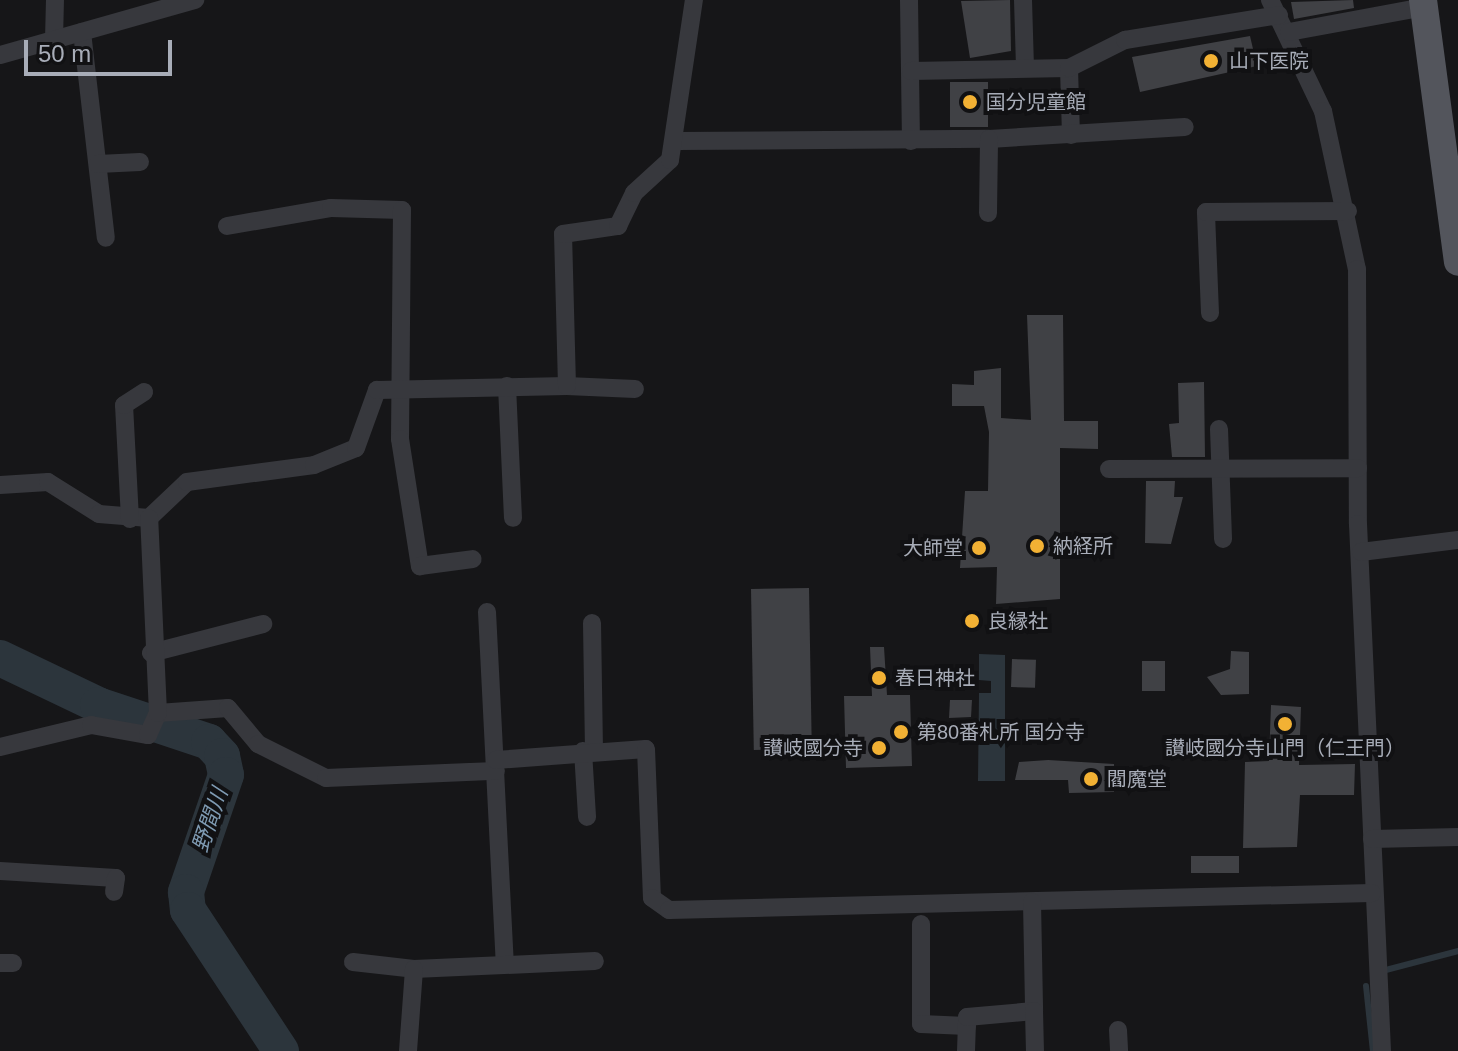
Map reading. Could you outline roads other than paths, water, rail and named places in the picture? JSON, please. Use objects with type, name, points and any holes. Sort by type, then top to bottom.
[{"type":"main road","points":[[1423,4],[1458,262]]},
{"type":"street","points":[[54,40],[55,0]]},
{"type":"street","points":[[0,55],[195,0]]},
{"type":"street","points":[[567,386],[563,234],[618,226],[634,193],[670,160],[677,141],[675,107],[695,33],[694,0]]},
{"type":"street","points":[[909,0],[911,141]]},
{"type":"street","points":[[1023,0],[1025,68]]},
{"type":"street","points":[[1289,32],[1423,4]]},
{"type":"street","points":[[911,71],[1069,68],[1125,40],[1274,7],[1289,32],[1323,111],[1348,211],[1357,269],[1358,468],[1372,893],[1382,1051]]},
{"type":"street","points":[[82,32],[106,238]]},
{"type":"street","points":[[1069,68],[1071,135]]},
{"type":"street","points":[[677,141],[989,139],[1185,127]]},
{"type":"street","points":[[988,213],[989,139]]},
{"type":"street","points":[[98,164],[140,162]]},
{"type":"street","points":[[227,226],[331,208],[402,210],[398,385],[420,566],[473,559]]},
{"type":"street","points":[[1210,313],[1206,212],[1348,211]]},
{"type":"street","points":[[0,485],[48,482],[99,514],[130,519],[149,518],[187,482],[314,465],[356,448],[377,390],[398,385],[635,389]]},
{"type":"street","points":[[507,386],[513,518]]},
{"type":"street","points":[[130,519],[124,405],[144,392]]},
{"type":"street","points":[[1219,429],[1218,470],[1223,539]]},
{"type":"street","points":[[1109,469],[1358,468]]},
{"type":"street","points":[[0,747],[91,725],[148,735],[155,720],[149,518]]},
{"type":"street","points":[[1361,552],[1458,540]]},
{"type":"street","points":[[487,612],[505,964]]},
{"type":"street","points":[[587,817],[592,623]]},
{"type":"street","points":[[151,653],[263,624]]},
{"type":"street","points":[[155,720],[228,708],[258,744],[326,778],[496,765],[588,750],[646,749],[652,898],[669,910],[1372,893]]},
{"type":"street","points":[[1372,839],[1458,837]]},
{"type":"street","points":[[0,871],[116,878],[114,892]]},
{"type":"street","points":[[1032,902],[1035,1051]]},
{"type":"street","points":[[921,924],[921,1024],[967,1026]]},
{"type":"street","points":[[353,962],[414,969],[595,961]]},
{"type":"street","points":[[408,1051],[414,969]]},
{"type":"street","points":[[966,1051],[967,1017],[1034,1011]]},
{"type":"street","points":[[1118,1030],[1119,1051]]},
{"type":"waterway","name":"野間川","points":[[0,658],[98,705],[209,742],[222,756],[226,775],[186,892],[188,910],[281,1051]]},
{"type":"waterway","points":[[1382,971],[1458,951]]},
{"type":"waterway","points":[[1366,986],[1373,1051]]},
{"type":"place","name":"山下医院","points":[[1211,61]]},
{"type":"place","name":"国分児童館","points":[[970,102]]},
{"type":"place","name":"納経所","points":[[1037,546]]},
{"type":"place","name":"大師堂","points":[[979,548]]},
{"type":"place","name":"良縁社","points":[[972,621]]},
{"type":"place","name":"春日神社","points":[[879,678]]},
{"type":"place","name":"讃岐國分寺山門（仁王門）","points":[[1285,724]]},
{"type":"place","name":"第80番札所 国分寺","points":[[901,732]]},
{"type":"place","name":"讃岐國分寺","points":[[879,748]]},
{"type":"place","name":"閻魔堂","points":[[1091,779]]}]
